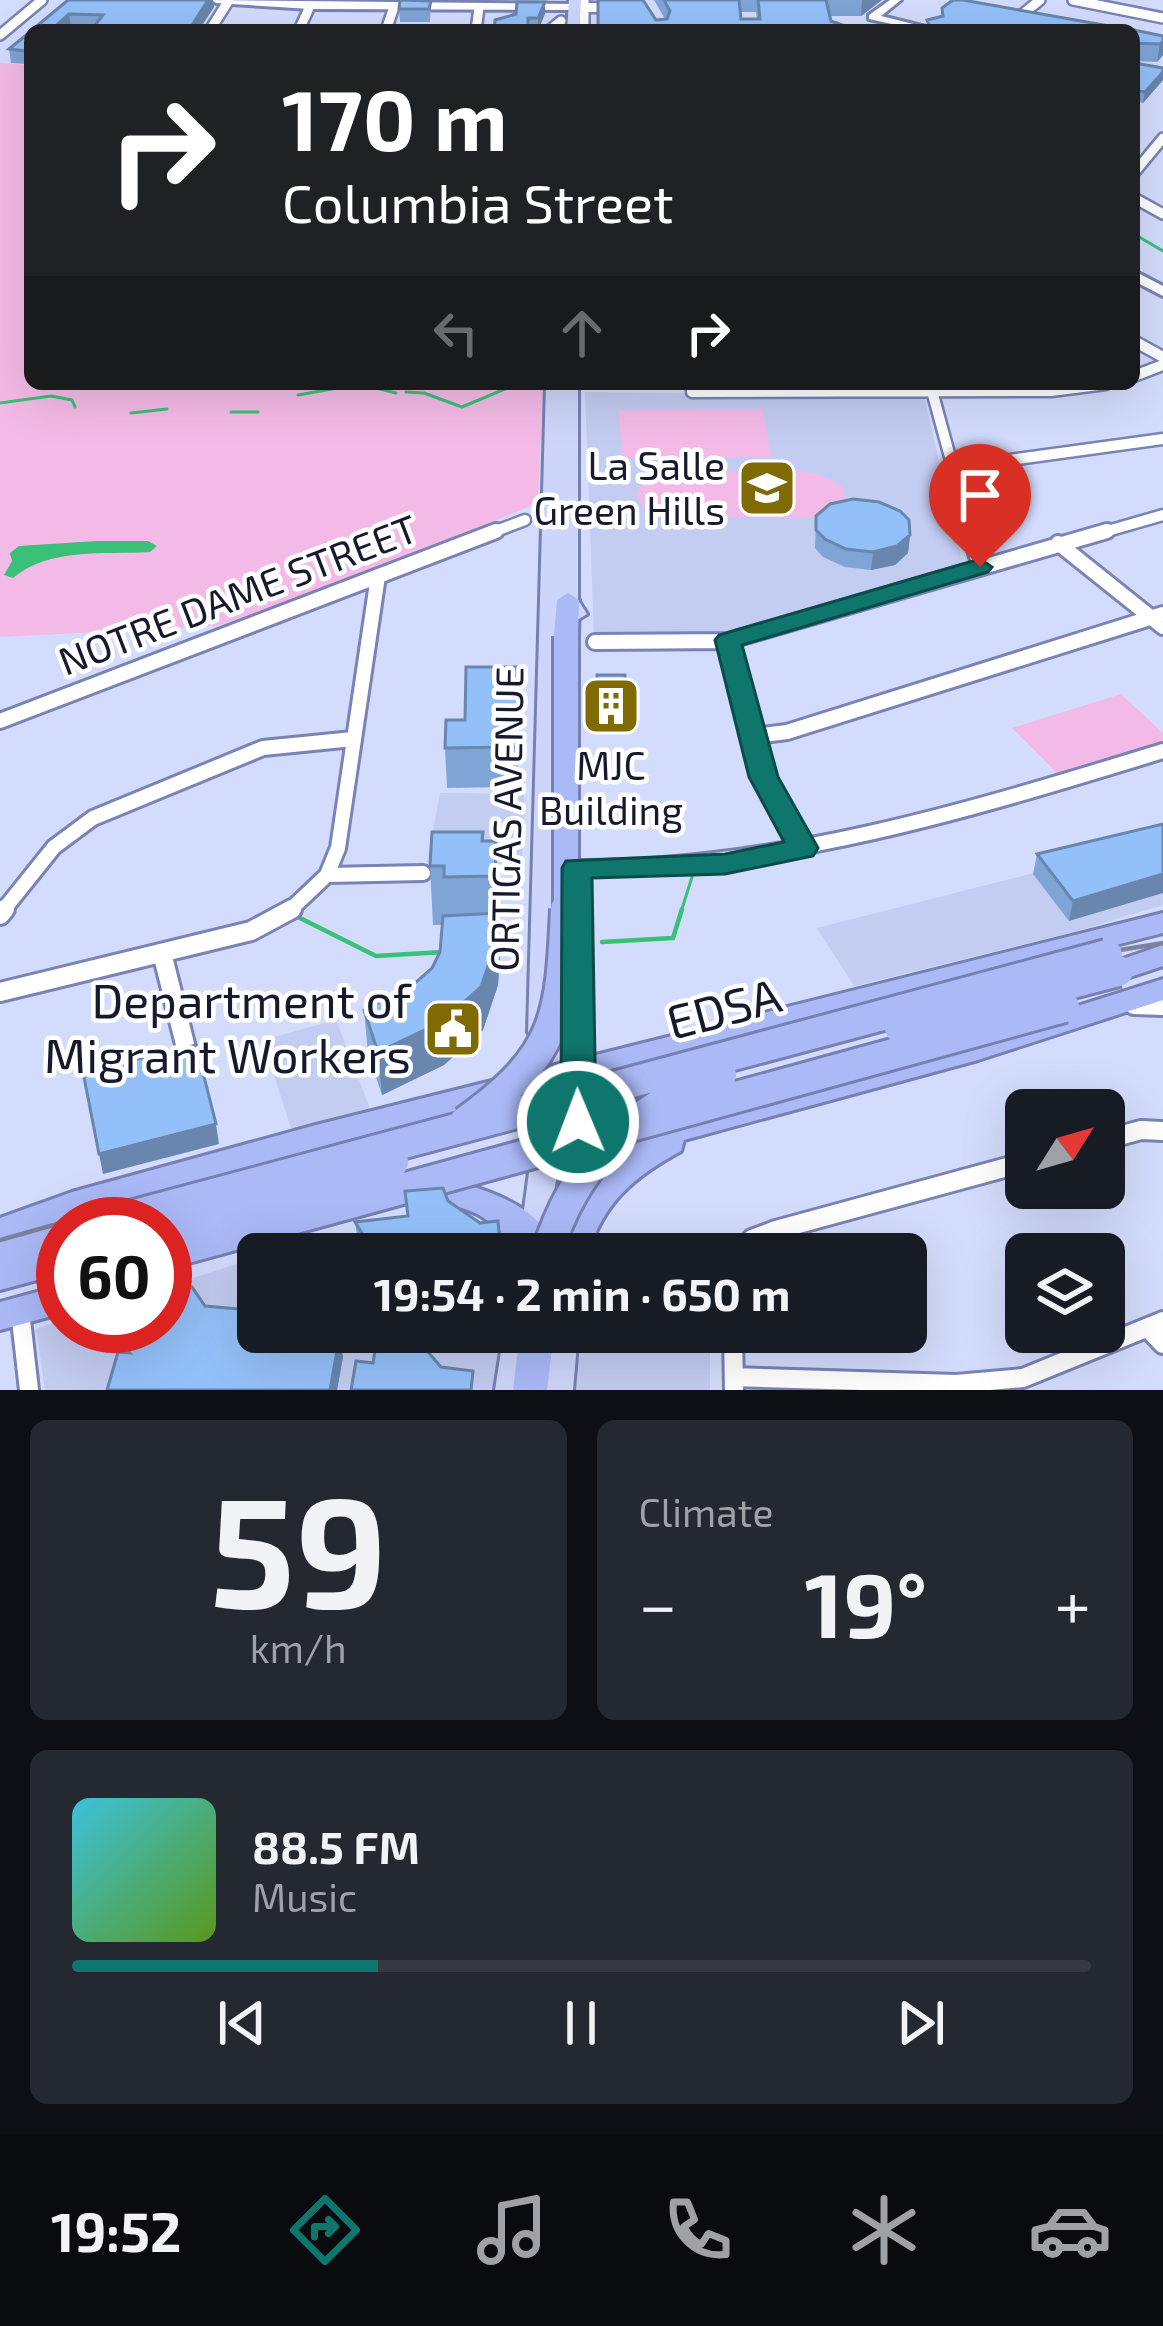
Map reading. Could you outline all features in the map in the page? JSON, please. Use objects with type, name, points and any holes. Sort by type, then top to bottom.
[{"type":"highway","points":[[192,1222],[354,1176],[406,1156],[488,1106],[535,1063],[560,1004],[565,961],[580,639],[568,600]]},
{"type":"highway","points":[[545,1233],[596,1154],[622,1128],[682,1090],[1110,956],[1163,923]]},
{"type":"highway","name":"EDSA","points":[[192,1200],[1163,939]]},
{"type":"highway","points":[[579,1082],[1100,947],[1110,956],[1163,955]]},
{"type":"highway","points":[[103,1197],[494,1097],[718,1051],[988,973]]},
{"type":"highway","points":[[192,1248],[1163,979]]},
{"type":"highway","points":[[580,1156],[1117,1006],[1163,989]]},
{"type":"highway","points":[[345,1142],[494,1097],[523,1065],[541,1027]]},
{"type":"highway","points":[[718,1051],[719,1075],[731,1091],[751,1101],[774,1104]]},
{"type":"highway","points":[[144,1197],[543,1089]]},
{"type":"highway","points":[[577,1233],[588,1205],[611,1178],[709,1121]]},
{"type":"highway","points":[[345,1142],[364,1157],[371,1176],[366,1196],[345,1219]]},
{"type":"highway","points":[[192,1262],[544,1165]]},
{"type":"highway","points":[[443,1191],[485,1202],[524,1233]]},
{"type":"highway","points":[[0,1252],[36,1239]]},
{"type":"highway","points":[[0,1276],[36,1243]]},
{"type":"highway","points":[[6,1309],[36,1295]]},
{"type":"highway","points":[[6,1309],[36,1303]]},
{"type":"highway","points":[[530,1390],[534,1353]]},
{"type":"main road","points":[[878,24],[874,15],[896,0]]},
{"type":"main road","points":[[226,2],[482,5]]},
{"type":"main road","points":[[226,2],[482,5],[568,13]]},
{"type":"main road","name":"ORTIGAS AVENUE","points":[[538,1233],[544,1165],[541,1027],[554,390]]},
{"type":"main road","name":"ORTIGAS AVENUE","points":[[569,390],[568,600],[577,612],[580,1156],[573,1233]]},
{"type":"main road","points":[[562,759],[577,778],[567,791],[546,778],[562,759]]},
{"type":"main road","points":[[544,1165],[580,1156]]},
{"type":"main road","points":[[547,1233],[559,1220],[566,1233]]},
{"type":"main road","points":[[514,1390],[518,1353]]},
{"type":"main road","points":[[558,1390],[561,1353]]},
{"type":"street","points":[[0,34],[42,0]]},
{"type":"street","points":[[1019,16],[1040,0]]},
{"type":"street","points":[[1072,0],[1163,18]]},
{"type":"street","points":[[1076,13],[1090,1]]},
{"type":"street","points":[[302,24],[310,6]]},
{"type":"street","points":[[568,13],[622,8]]},
{"type":"street","points":[[1002,14],[1042,20]]},
{"type":"street","points":[[1140,165],[1163,138]]},
{"type":"street","points":[[886,390],[1059,390]]},
{"type":"street","points":[[932,391],[980,567]]},
{"type":"street","points":[[951,468],[1163,439]]},
{"type":"street","points":[[580,639],[728,640],[1163,514]]},
{"type":"street","name":"NOTRE DAME STREET","points":[[0,721],[525,520],[552,517]]},
{"type":"street","points":[[1058,544],[1159,620]]},
{"type":"street","points":[[0,992],[251,931],[281,918],[328,874],[341,831],[378,575]]},
{"type":"street","points":[[336,592],[358,594],[374,605]]},
{"type":"street","points":[[755,736],[787,732],[1159,620]]},
{"type":"street","points":[[728,640],[768,788],[803,848]]},
{"type":"street","points":[[0,915],[54,847],[93,818],[263,748],[352,739]]},
{"type":"street","points":[[577,868],[725,864],[803,848],[1163,751]]},
{"type":"street","points":[[328,874],[423,874]]},
{"type":"street","points":[[162,953],[187,1052]]},
{"type":"street","points":[[1117,1006],[1163,1006]]},
{"type":"street","points":[[1125,1135],[1163,1131]]},
{"type":"street","points":[[768,1233],[1005,1168]]},
{"type":"street","points":[[6,1309],[29,1390]]},
{"type":"street","points":[[733,1353],[734,1383],[1035,1383],[1158,1331]]},
{"type":"shaded area","points":[[0,63],[24,65],[24,390],[543,390],[538,503],[332,588],[216,626],[0,637]]},
{"type":"shaded area","name":"La Salle Green Hills","points":[[585,392],[924,396],[963,564],[719,636],[594,635]]},
{"type":"shaded area","points":[[763,409],[771,457],[622,458],[619,410]]},
{"type":"shaded area","points":[[670,472],[816,473],[842,486],[846,500],[830,514],[815,518],[664,516],[644,508],[636,494],[643,482]]},
{"type":"shaded area","points":[[148,541],[157,546],[150,552],[61,557],[13,578],[4,575],[12,561],[10,553],[19,546]]},
{"type":"shaded area","points":[[1121,694],[1163,733],[1163,742],[1060,776],[1012,728]]},
{"type":"shaded area","points":[[440,793],[524,794],[522,866],[427,862]]},
{"type":"shaded area","points":[[1163,840],[1163,905],[1077,931],[854,986],[817,928]]},
{"type":"shaded area","points":[[336,1020],[371,1111],[292,1132],[263,1040]]},
{"type":"shaded area","points":[[237,1264],[237,1353],[505,1353],[501,1390],[45,1390],[40,1353],[192,1353],[192,1278]]},
{"type":"shaded area","points":[[576,1353],[710,1353],[710,1390],[573,1390]]},
{"type":"building","points":[[68,0],[208,0],[193,24],[96,24],[103,15],[69,14],[58,24],[39,24]]},
{"type":"building","points":[[400,0],[431,1],[429,9],[399,9]]},
{"type":"building","points":[[598,0],[643,0],[656,20],[667,19],[670,11],[664,0],[739,0],[741,19],[760,19],[758,0],[826,0],[831,21],[839,24],[598,24]]},
{"type":"building","points":[[953,0],[1098,24],[929,24],[927,20],[943,16],[942,8]]},
{"type":"building","points":[[517,2],[545,2],[538,18],[528,18],[528,24],[495,24],[516,14]]},
{"type":"building","points":[[1140,31],[1163,36],[1160,44],[1140,43]]},
{"type":"building","points":[[24,37],[24,51],[9,49]]},
{"type":"building","points":[[1140,64],[1163,68],[1163,72],[1145,92],[1140,91]]},
{"type":"building","points":[[853,499],[900,511],[909,520],[910,535],[897,546],[873,552],[846,549],[825,539],[816,530],[816,516],[830,504]]},
{"type":"building","points":[[466,667],[517,667],[517,747],[445,748],[446,720],[465,720]]},
{"type":"building","points":[[597,675],[625,675],[626,708],[597,708]]},
{"type":"building","points":[[1163,824],[1163,874],[1073,901],[1037,854]]},
{"type":"building","points":[[432,832],[483,832],[482,841],[496,841],[495,876],[444,877],[444,866],[430,866]]},
{"type":"building","points":[[498,913],[496,942],[481,987],[441,1022],[378,1052],[364,1010],[415,983],[432,968],[440,952],[443,916]]},
{"type":"building","points":[[196,1045],[216,1124],[99,1154],[83,1072]]},
{"type":"building","points":[[443,1188],[448,1201],[480,1223],[498,1221],[499,1233],[362,1233],[355,1222],[408,1216],[405,1191]]},
{"type":"building","points":[[192,1287],[205,1306],[237,1309],[237,1353],[337,1353],[330,1390],[107,1390],[118,1353],[192,1353]]},
{"type":"building","points":[[375,1353],[429,1353],[441,1367],[473,1371],[471,1390],[351,1390],[356,1361],[373,1363]]},
{"type":"waterway","points":[[1140,238],[1163,251]]},
{"type":"waterway","points":[[298,395],[326,390]]},
{"type":"waterway","points":[[384,390],[396,393]]},
{"type":"waterway","points":[[406,392],[424,393],[462,407],[503,390]]},
{"type":"waterway","points":[[0,403],[51,396],[72,400],[75,407]]},
{"type":"waterway","points":[[131,413],[167,409]]},
{"type":"waterway","points":[[231,412],[258,412]]},
{"type":"waterway","points":[[681,912],[692,877]]},
{"type":"waterway","points":[[602,942],[673,938],[682,909]]},
{"type":"waterway","points":[[298,917],[376,956],[443,952]]},
{"type":"waterway","points":[[500,948],[516,947]]},
{"type":"tram line","points":[[0,1240],[344,1143],[1022,966],[1163,943]]},
{"type":"place","name":"La Salle Green Hills","points":[[767,488]]},
{"type":"place","name":"MJC Building","points":[[611,706]]},
{"type":"place","name":"Department of Migrant Workers","points":[[453,1029]]},
{"type":"route","points":[[578,1122],[577,868],[725,864],[803,848],[764,777],[728,640],[980,567]]}]
